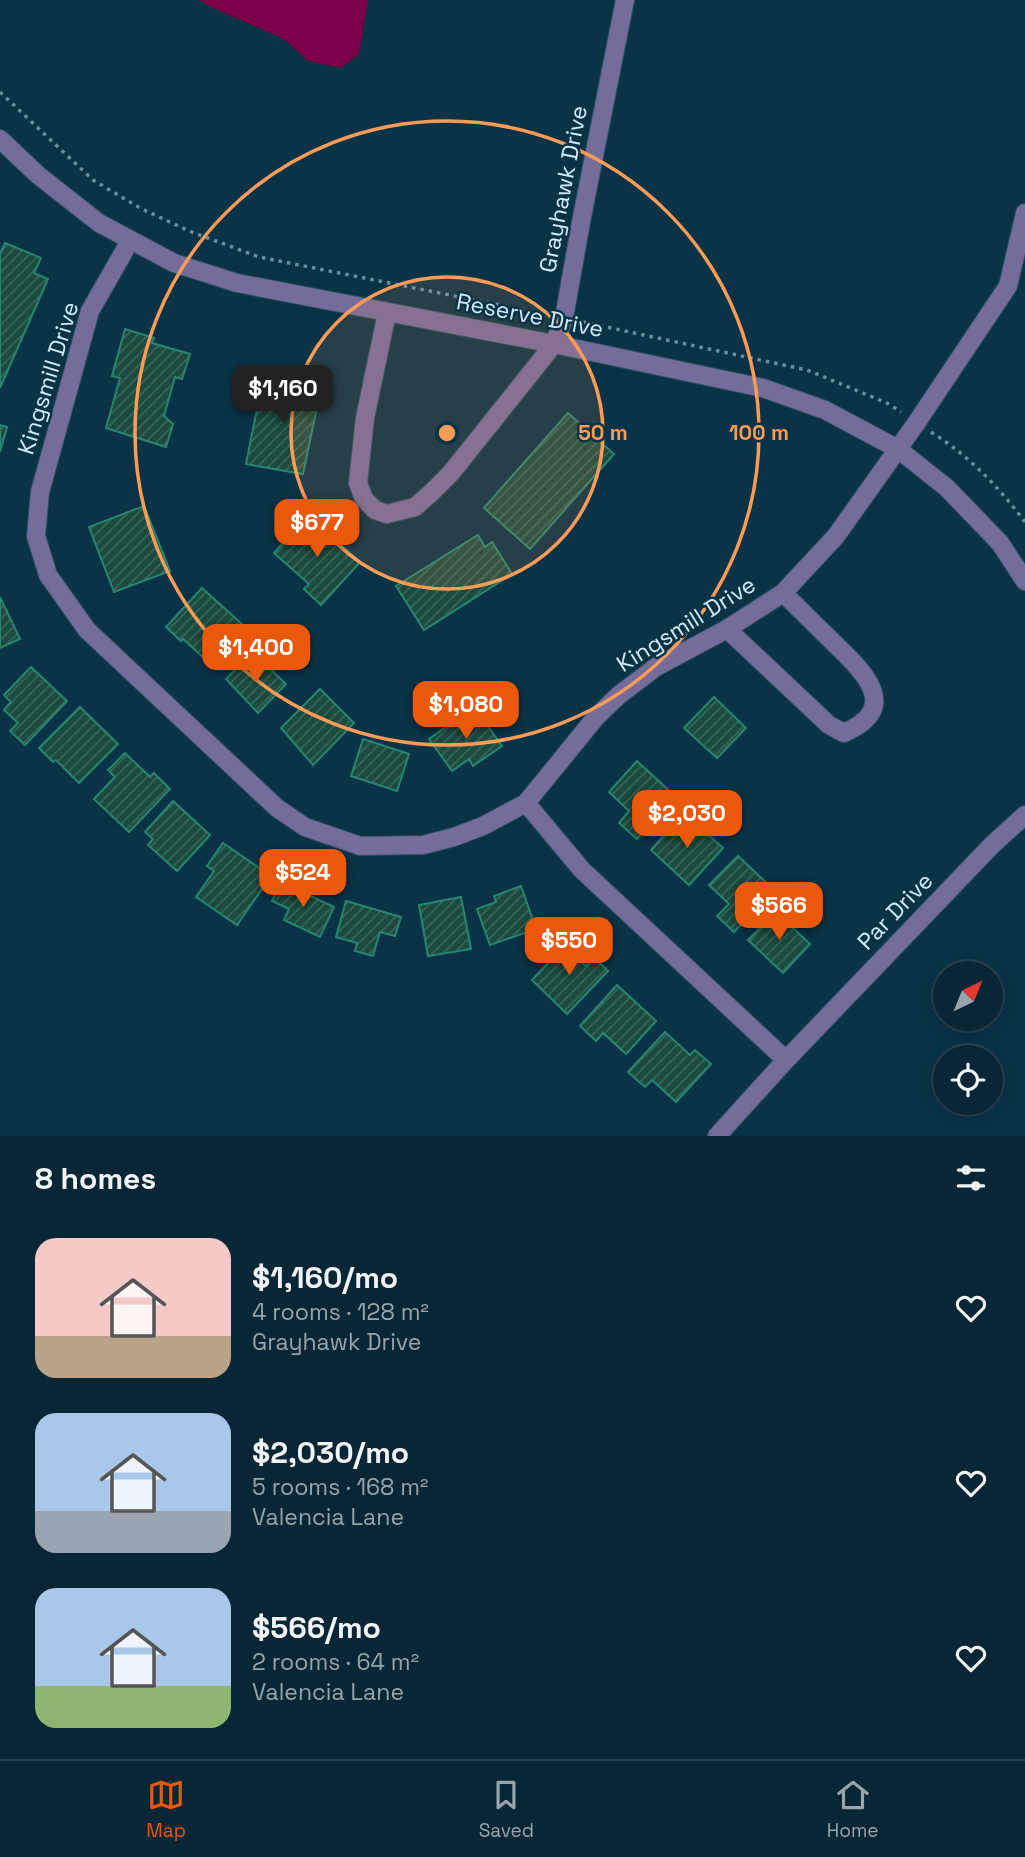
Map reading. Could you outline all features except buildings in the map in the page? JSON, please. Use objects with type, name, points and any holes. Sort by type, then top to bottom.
[{"type":"street","name":"Grayhawk Drive","points":[[387,313],[365,418],[358,483],[364,499],[374,510],[387,514],[415,507],[431,494],[451,473],[554,344],[564,318],[625,0]]},
{"type":"street","name":"Reserve Drive","points":[[0,139],[99,223],[174,263],[237,283],[554,344],[763,388],[825,410],[898,449],[947,488],[1000,542],[1025,581]]},
{"type":"street","name":"Kingsmill Drive","points":[[130,241],[90,311],[40,492],[36,536],[48,575],[87,630],[277,808],[305,827],[360,846],[423,845],[483,826],[526,803],[596,718],[619,695],[656,667],[727,629],[783,593],[836,536],[917,422],[1008,286],[1025,213]]},
{"type":"street","points":[[727,629],[829,725],[844,733],[856,728],[873,710],[874,695],[867,675],[783,593]]},
{"type":"street","points":[[526,803],[582,870],[786,1060]]},
{"type":"street","name":"Par Drive","points":[[717,1136],[992,845],[1025,815]]},
{"type":"path","points":[[0,92],[93,180],[140,208],[189,231],[259,257],[393,282],[807,370],[887,403],[962,452],[1002,491],[1025,522]]},
{"type":"shaded area","points":[[200,0],[368,0],[359,54],[341,68],[308,61],[284,39]]}]
